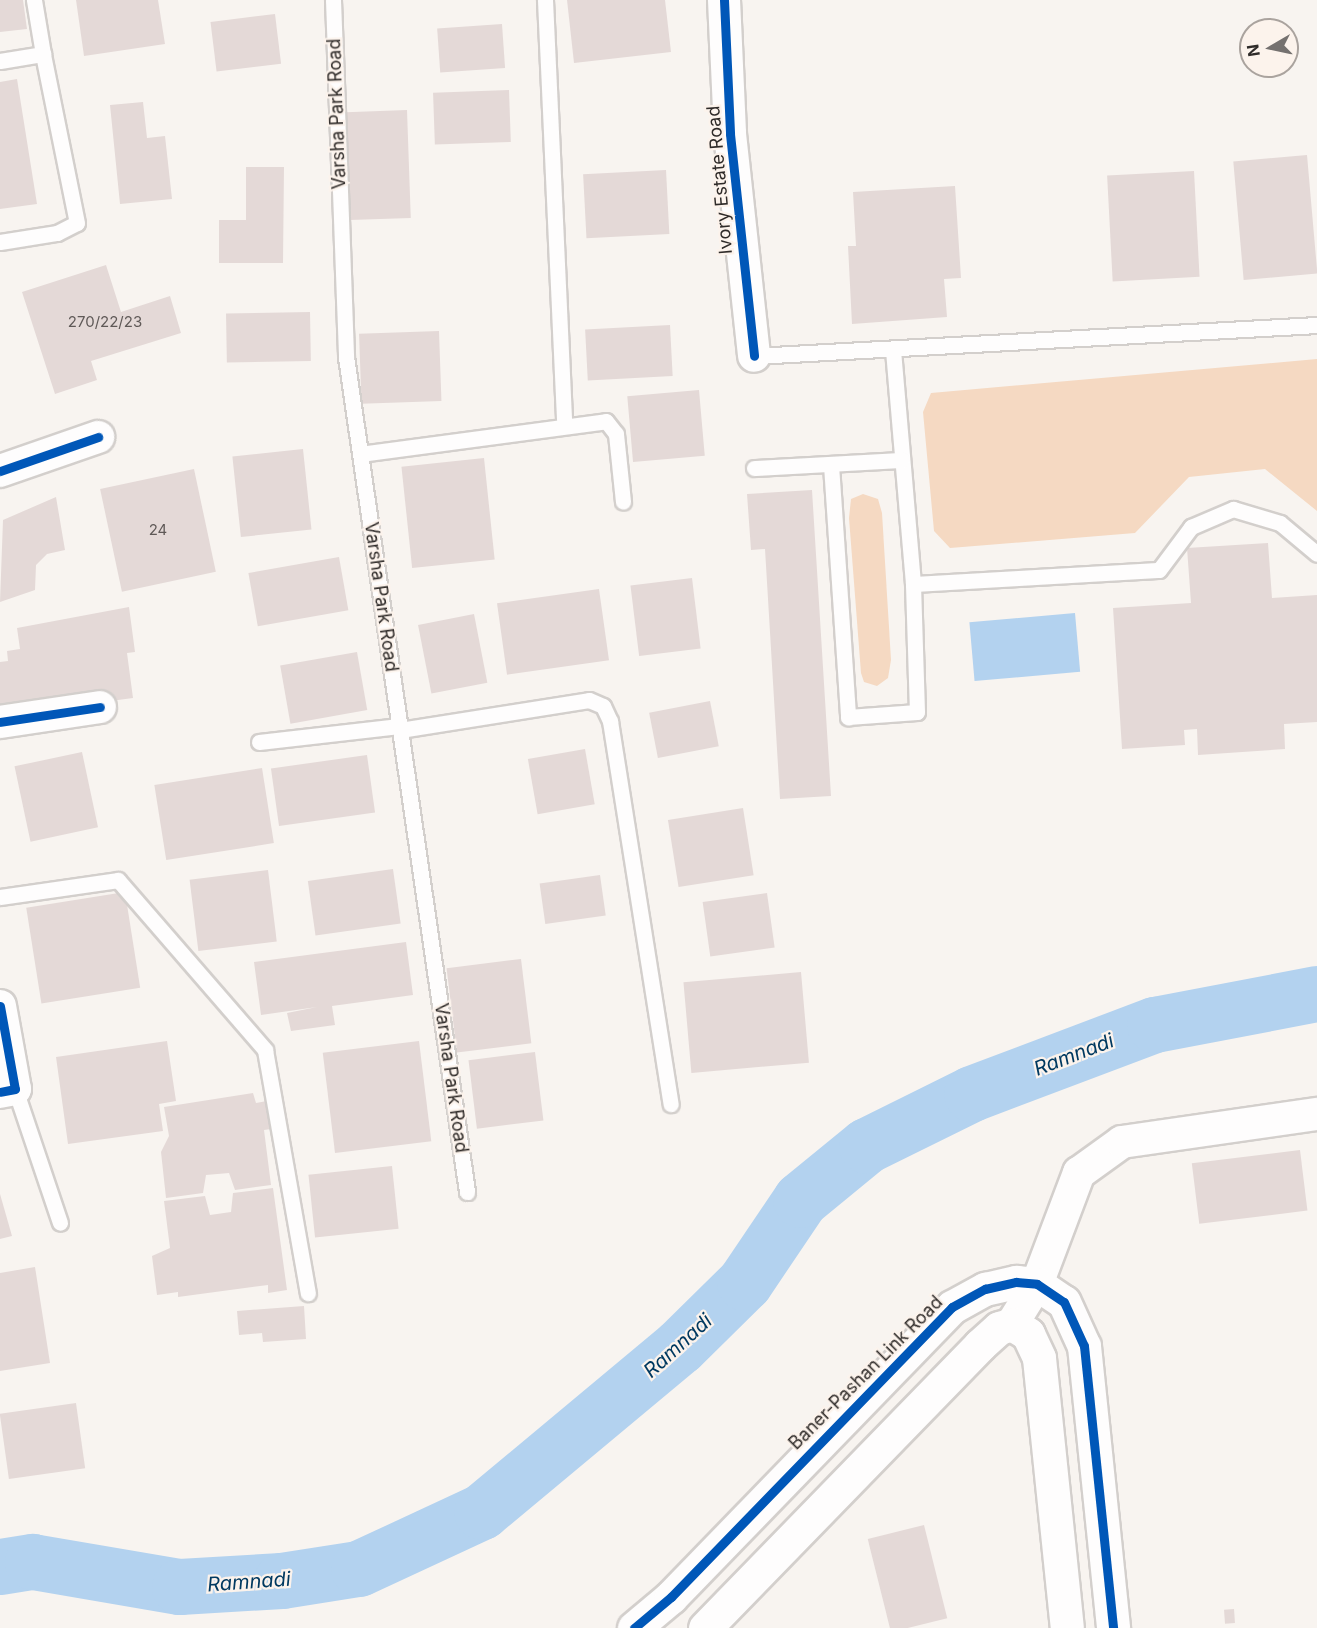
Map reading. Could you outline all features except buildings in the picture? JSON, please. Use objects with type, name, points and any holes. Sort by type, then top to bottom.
[{"type":"street","name":"Ivory Estate Road","points":[[724,0],[730,134],[754,356]]},
{"type":"street","points":[[0,471],[98,437]]},
{"type":"street","points":[[0,722],[100,707]]},
{"type":"street","points":[[0,1006],[7,1091]]},
{"type":"street","points":[[705,1628],[980,1346],[999,1328],[1012,1324],[1037,1284],[1079,1173],[1122,1142],[1317,1114]]},
{"type":"street","name":"Baner-Pashan Link Road","points":[[634,1628],[671,1597],[952,1307],[985,1289],[1016,1282],[1037,1284]]},
{"type":"street","points":[[1037,1284],[1064,1302],[1084,1346],[1113,1628]]},
{"type":"street","points":[[1012,1324],[1028,1334],[1039,1358],[1067,1628]]},
{"type":"lane","points":[[0,242],[57,233],[77,223],[34,0]]},
{"type":"lane","name":"Varsha Park Road","points":[[333,0],[346,357],[467,1191]]},
{"type":"lane","points":[[532,0],[546,4],[564,426]]},
{"type":"lane","points":[[0,62],[43,54]]},
{"type":"lane","points":[[754,356],[1317,325]]},
{"type":"lane","points":[[831,465],[848,717],[917,712],[912,584],[893,350]]},
{"type":"lane","points":[[360,454],[606,422],[614,425],[622,502]]},
{"type":"lane","points":[[754,468],[902,460]]},
{"type":"lane","points":[[912,584],[1159,570],[1191,527],[1233,509],[1280,523],[1317,554]]},
{"type":"lane","points":[[259,742],[400,728],[589,700],[603,706],[610,722],[671,1104]]},
{"type":"lane","points":[[0,897],[118,880],[265,1050],[308,1293]]},
{"type":"lane","points":[[7,1091],[60,1222]]},
{"type":"shaded area","points":[[1317,359],[1317,511],[1265,469],[1189,477],[1135,533],[950,548],[934,531],[923,412],[931,393]]},
{"type":"shaded area","points":[[863,494],[878,499],[882,513],[891,660],[888,678],[877,686],[864,682],[861,673],[849,518],[851,499]]},
{"type":"water","points":[[1075,613],[1080,672],[975,681],[969,622]]},
{"type":"waterway","name":"Ramnadi","points":[[0,1567],[33,1562],[180,1587],[282,1581],[359,1569],[482,1512],[680,1347],[745,1283],[801,1200],[867,1146],[972,1094],[1155,1025],[1317,994]]},
{"type":"cycle path","points":[[724,0],[730,134],[754,356]]},
{"type":"cycle path","points":[[0,471],[98,437]]},
{"type":"cycle path","points":[[0,722],[100,707]]},
{"type":"cycle path","points":[[0,1006],[15,1089],[0,1092]]},
{"type":"cycle path","points":[[634,1628],[671,1597],[952,1307],[985,1289],[1016,1282],[1037,1284],[1064,1302],[1084,1346],[1113,1628]]}]
